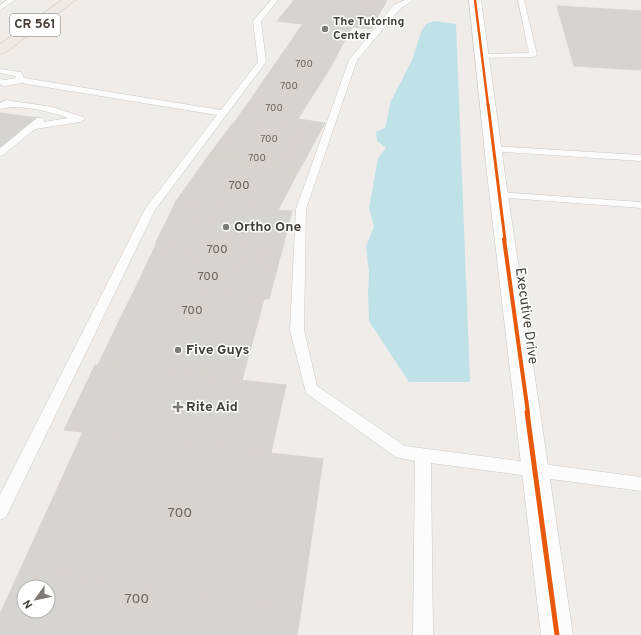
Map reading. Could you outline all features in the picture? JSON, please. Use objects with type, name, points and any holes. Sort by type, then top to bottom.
[{"type":"main road","name":"CR 561","points":[[0,50],[70,0]]},
{"type":"street","name":"Executive Drive","points":[[475,0],[557,635]]},
{"type":"lane","points":[[0,8],[12,0]]},
{"type":"lane","points":[[0,512],[150,209],[262,62],[257,21],[275,0]]},
{"type":"lane","points":[[410,0],[397,7],[353,60],[302,209],[297,330],[311,389],[402,452],[536,472],[641,484]]},
{"type":"lane","points":[[482,56],[533,55],[521,0]]},
{"type":"lane","points":[[0,71],[18,74],[21,80]]},
{"type":"lane","points":[[0,82],[5,83],[21,80],[223,113]]},
{"type":"lane","points":[[0,106],[6,103],[52,110],[80,119],[34,126]]},
{"type":"lane","points":[[0,153],[52,110]]},
{"type":"lane","points":[[493,148],[641,158]]},
{"type":"lane","points":[[499,195],[641,205]]},
{"type":"lane","points":[[423,455],[423,635]]},
{"type":"water","points":[[434,21],[456,24],[470,382],[409,382],[369,321],[369,272],[366,246],[374,227],[369,208],[378,158],[386,148],[377,141],[376,132],[385,128],[391,101],[413,58],[421,32],[426,24]]},
{"type":"building","points":[[294,0],[348,0],[385,4],[380,12],[292,3]]},
{"type":"building","points":[[348,0],[387,0],[385,4]]},
{"type":"building","points":[[292,3],[380,12],[376,20],[286,10]]},
{"type":"building","points":[[557,6],[641,11],[641,70],[574,66]]},
{"type":"building","points":[[286,10],[376,20],[371,29],[305,21],[302,24],[277,21]]},
{"type":"building","name":"The Tutoring Center","points":[[305,21],[352,27],[346,38],[297,32]]},
{"type":"building","points":[[297,32],[346,38],[340,49],[290,43]]},
{"type":"building","points":[[290,43],[340,49],[334,61],[282,54]]},
{"type":"building","points":[[282,54],[334,61],[327,73],[273,67]]},
{"type":"building","points":[[273,67],[327,73],[320,84],[266,77]]},
{"type":"building","points":[[266,77],[320,84],[313,95],[259,87]]},
{"type":"building","points":[[259,87],[313,95],[306,106],[251,99]]},
{"type":"building","points":[[251,99],[306,106],[298,119],[243,110]]},
{"type":"building","points":[[243,110],[325,123],[320,132],[237,119]]},
{"type":"building","points":[[0,113],[38,118],[8,146],[3,145],[0,147]]},
{"type":"building","points":[[237,119],[320,132],[315,141],[230,127]]},
{"type":"building","points":[[230,127],[315,141],[310,150],[223,136]]},
{"type":"building","points":[[223,136],[310,150],[305,160],[216,146]]},
{"type":"building","points":[[216,146],[305,160],[299,170],[209,155]]},
{"type":"building","points":[[209,155],[299,170],[278,210],[176,201]]},
{"type":"building","points":[[176,201],[292,211],[288,226],[169,216]]},
{"type":"building","name":"Ortho One","points":[[169,216],[288,226],[285,238],[163,228]]},
{"type":"building","points":[[163,228],[285,238],[282,251],[157,240]]},
{"type":"building","points":[[157,240],[282,251],[279,260],[154,249]]},
{"type":"building","points":[[154,249],[279,260],[277,269],[150,257]]},
{"type":"building","points":[[150,257],[277,269],[269,299],[264,299],[137,285]]},
{"type":"building","points":[[137,285],[264,299],[254,336],[118,323]]},
{"type":"building","name":"Five Guys","points":[[118,323],[254,336],[242,380],[98,365]]},
{"type":"building","name":"Rite Aid","points":[[95,365],[286,385],[271,453],[64,430]]},
{"type":"building","points":[[83,432],[323,459],[301,610],[21,568]]},
{"type":"building","points":[[21,568],[301,610],[297,635],[0,635],[0,614]]},
{"type":"cycle path","points":[[475,0],[497,182],[557,635]]},
{"type":"place","name":"The Tutoring Center","points":[[325,29]]},
{"type":"place","name":"Ortho One","points":[[226,227]]},
{"type":"place","name":"Five Guys","points":[[178,350]]},
{"type":"place","name":"Rite Aid","points":[[178,407]]}]
